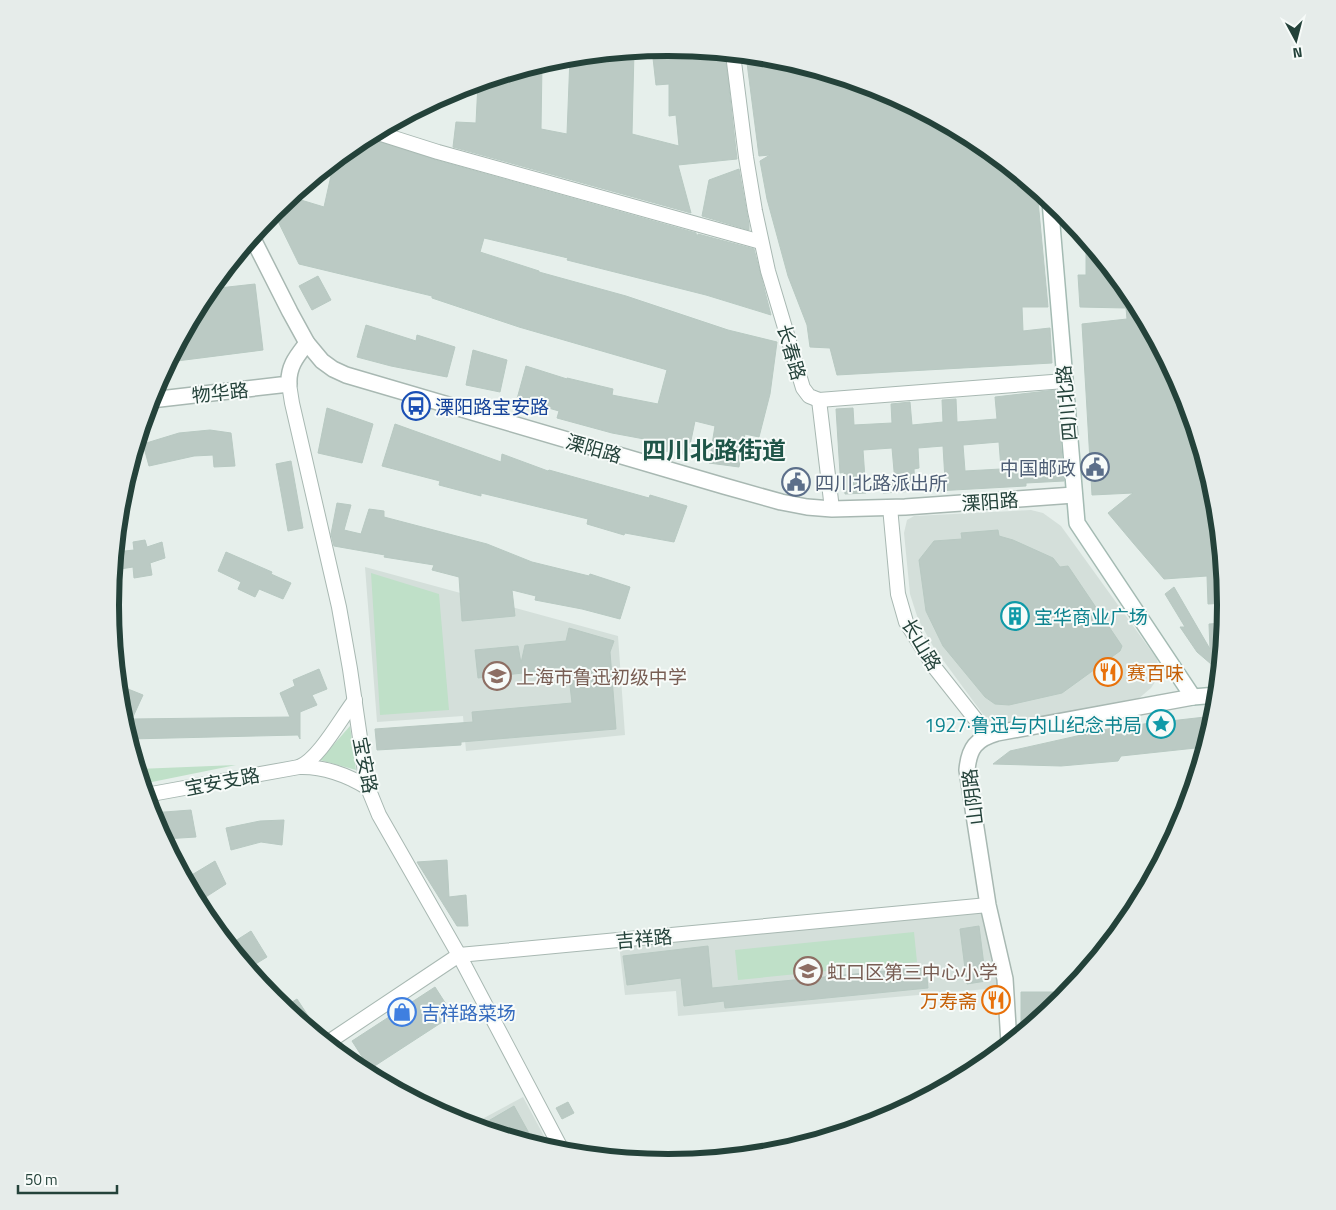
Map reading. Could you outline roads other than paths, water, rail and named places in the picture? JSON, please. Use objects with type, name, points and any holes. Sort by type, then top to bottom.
[{"type":"street","name":"长春路","points":[[734,60],[750,184],[761,242],[803,388],[809,396],[819,400],[1065,381]]},
{"type":"street","points":[[385,135],[438,152],[761,242]]},
{"type":"street","name":"四川北路","points":[[1051,212],[1074,495],[1079,528],[1193,696]]},
{"type":"street","name":"溧阳路","points":[[255,243],[307,342],[322,361],[346,375],[724,486],[781,502],[807,507],[832,509],[890,507],[1074,495]]},
{"type":"street","name":"宝安路","points":[[307,342],[291,366],[289,384],[293,409],[334,580],[368,788],[379,815],[459,955],[558,1142]]},
{"type":"street","name":"物华路","points":[[160,399],[289,384]]},
{"type":"street","points":[[819,400],[832,509]]},
{"type":"street","name":"长山路","points":[[890,507],[898,594],[906,622],[935,668],[988,735]]},
{"type":"street","points":[[988,735],[1193,696],[1209,695]]},
{"type":"street","name":"宝安支路","points":[[153,794],[298,767],[305,764],[315,755],[355,700]]},
{"type":"street","name":"山阴路","points":[[988,735],[981,738],[975,744],[968,760],[967,770],[988,905],[1005,979],[1008,1035]]},
{"type":"street","name":"宝安支路","points":[[298,767],[318,768],[350,778],[368,788]]},
{"type":"street","name":"吉祥路","points":[[333,1039],[459,955],[988,905]]},
{"type":"place","name":"溧阳路宝安路","points":[[416,406]]},
{"type":"place","name":"中国邮政","points":[[1095,467]]},
{"type":"place","name":"四川北路派出所","points":[[796,482]]},
{"type":"place","name":"宝华商业广场","points":[[1015,616]]},
{"type":"place","name":"赛百味","points":[[1108,672]]},
{"type":"place","name":"上海市鲁迅初级中学","points":[[497,676]]},
{"type":"place","name":"1927·鲁迅与内山纪念书局","points":[[1161,724]]},
{"type":"place","name":"虹口区第三中心小学","points":[[808,971]]},
{"type":"place","name":"万寿斋","points":[[996,1000]]},
{"type":"place","name":"吉祥路菜场","points":[[402,1012]]},
{"type":"district","name":"四川北路街道","points":[[714,450]]}]
